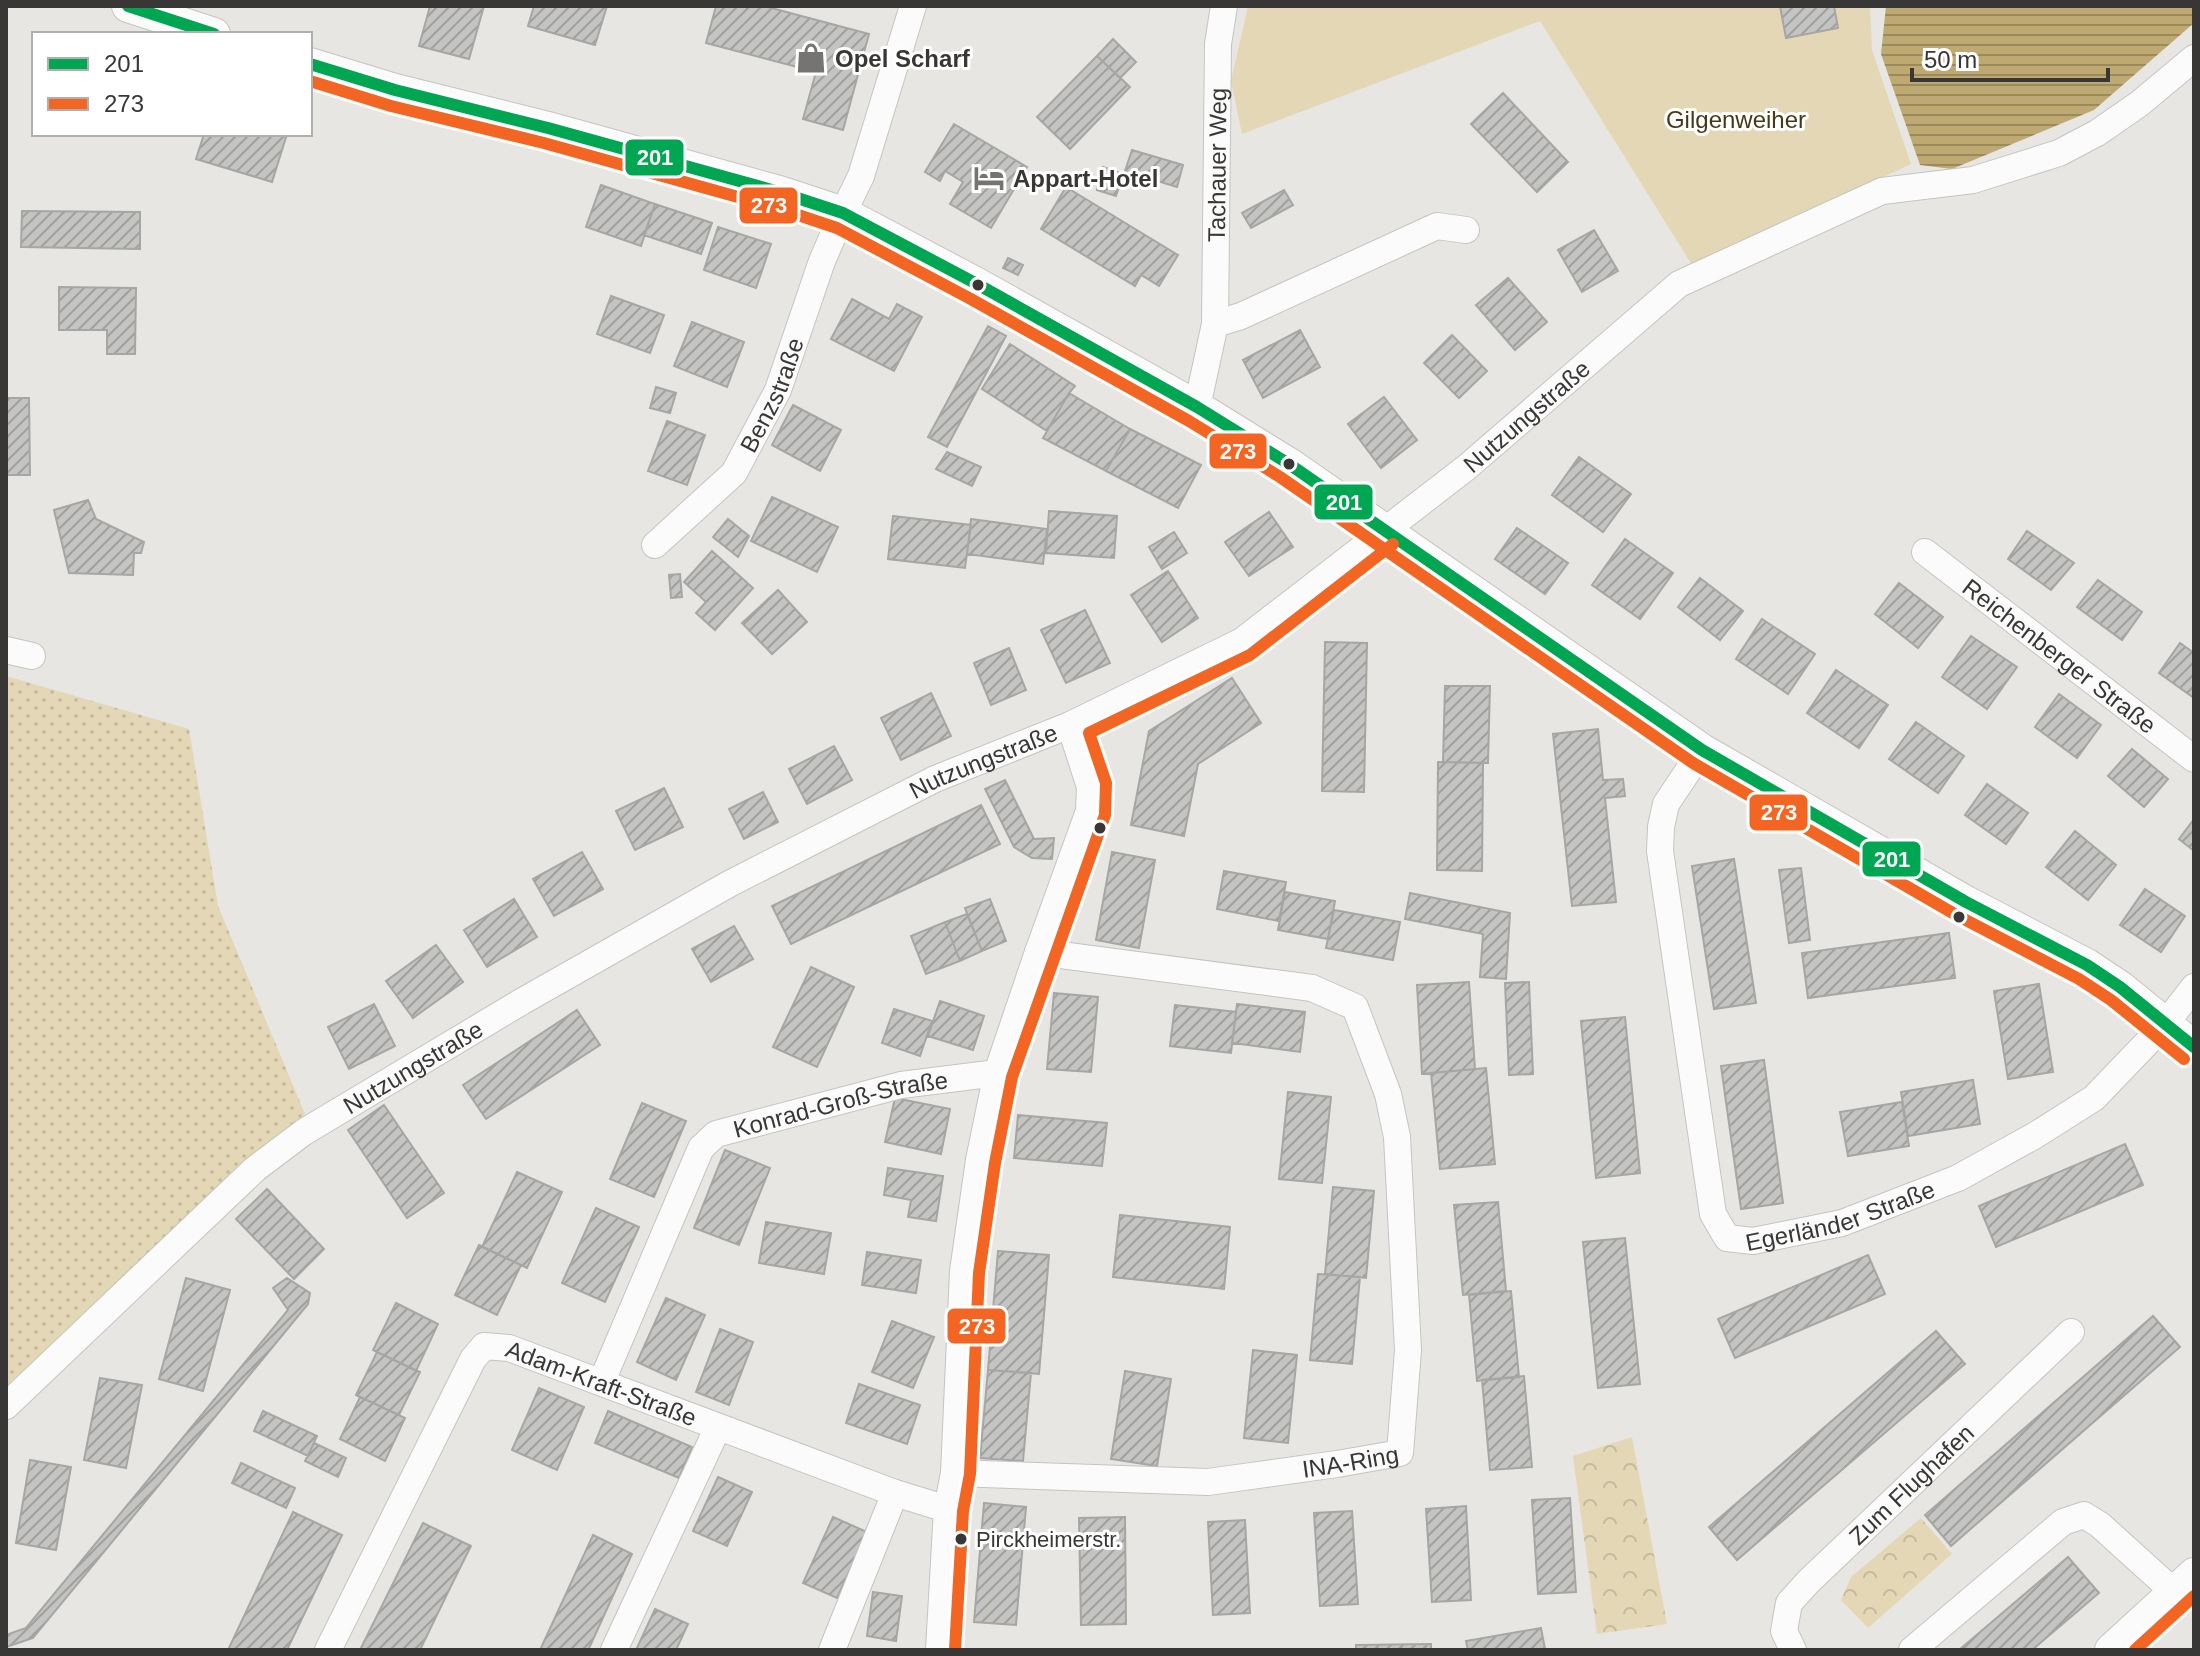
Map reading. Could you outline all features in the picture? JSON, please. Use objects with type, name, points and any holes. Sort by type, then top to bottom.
[{"type":"street","points":[[128,6],[208,32]]},
{"type":"street","name":"Benzstraße","points":[[655,545],[734,473],[778,390],[822,261],[861,176],[913,6]]},
{"type":"street","name":"Tachauer Weg","points":[[1197,407],[1215,324],[1218,44],[1224,6]]},
{"type":"street","name":"Nutzungstraße","points":[[6,1406],[255,1169],[304,1132],[521,1002],[729,884],[935,779],[1070,725],[1242,641],[1467,467],[1679,284],[1882,191],[1973,180],[2059,153],[2097,133],[2139,104],[2194,58]]},
{"type":"street","points":[[312,65],[395,90],[548,128],[779,192],[843,213],[989,290],[1197,407],[1289,464],[1702,750],[1953,895],[2087,965],[2120,987],[2194,1047]]},
{"type":"street","points":[[1215,324],[1241,316],[1437,226],[1466,230]]},
{"type":"street","name":"Reichenberger Straße","points":[[1925,552],[2194,759]]},
{"type":"street","points":[[6,650],[32,656]]},
{"type":"street","points":[[939,1650],[947,1509],[954,1473],[963,1271],[979,1160],[997,1073],[1089,811],[1090,787],[1070,725]]},
{"type":"street","name":"Egerländer Straße","points":[[1702,750],[1666,804],[1660,851],[1713,1214],[1727,1238],[1753,1241],[1842,1223],[1958,1178],[2094,1098],[2166,1023]]},
{"type":"street","name":"INA-Ring","points":[[954,1473],[1208,1482],[1400,1453],[1408,1350],[1397,1137],[1388,1094],[1355,1007],[1312,988],[1038,952]]},
{"type":"street","points":[[2166,1023],[2194,987]]},
{"type":"street","name":"Konrad-Groß-Straße","points":[[602,1381],[701,1148],[716,1134],[901,1085],[997,1073]]},
{"type":"street","name":"Zum Flughafen","points":[[1793,1650],[1784,1631],[1789,1603],[2071,1332]]},
{"type":"street","name":"Adam-Kraft-Straße","points":[[328,1650],[473,1359],[484,1346],[509,1348],[895,1493],[947,1509]]},
{"type":"street","points":[[614,1650],[718,1427]]},
{"type":"street","points":[[832,1650],[895,1493]]},
{"type":"street","points":[[1912,1650],[2063,1522],[2084,1515],[2174,1581],[2111,1650]]},
{"type":"green space","name":"Gilgenweiher","points":[[1248,6],[1870,6],[1872,50],[1911,164],[1692,265],[1540,21],[1242,134],[1231,81]]},
{"type":"green space","points":[[6,676],[189,729],[218,906],[305,1114],[6,1388]]},
{"type":"green space","points":[[1632,1437],[1667,1624],[1597,1634],[1573,1456]]},
{"type":"green space","points":[[1921,1518],[1952,1554],[1868,1628],[1841,1600],[1851,1577]]},
{"type":"shaded area","points":[[1886,6],[2194,6],[2194,23],[2094,110],[1952,169],[1920,165],[1881,54]]},
{"type":"building","points":[[430,6],[484,6],[469,59],[419,46]]},
{"type":"building","points":[[534,6],[607,6],[595,45],[528,26]]},
{"type":"building","name":"Opel Scharf","points":[[716,6],[764,6],[869,34],[843,130],[803,119],[816,72],[706,43]]},
{"type":"building","points":[[1780,6],[1834,6],[1838,28],[1786,38]]},
{"type":"building","points":[[1113,39],[1136,62],[1120,78],[1097,56]]},
{"type":"building","points":[[1097,56],[1130,87],[1070,149],[1037,117]]},
{"type":"building","points":[[1503,93],[1568,162],[1537,192],[1471,124]]},
{"type":"building","name":"Appart-Hotel","points":[[954,124],[1027,167],[991,228],[950,204],[963,182],[945,171],[940,181],[925,172]]},
{"type":"building","points":[[203,136],[286,136],[272,182],[196,159]]},
{"type":"building","points":[[1132,150],[1183,165],[1177,187],[1125,171]]},
{"type":"building","points":[[1103,167],[1123,174],[1116,196],[1097,190]]},
{"type":"building","points":[[601,185],[655,204],[641,246],[586,227]]},
{"type":"building","points":[[1066,187],[1178,255],[1159,286],[1141,275],[1135,286],[1041,229]]},
{"type":"building","points":[[1284,190],[1293,205],[1251,228],[1242,213]]},
{"type":"building","points":[[655,204],[712,223],[701,254],[644,235]]},
{"type":"building","points":[[22,211],[140,212],[140,249],[21,247]]},
{"type":"building","points":[[718,227],[771,244],[756,288],[704,270]]},
{"type":"building","points":[[1594,230],[1618,271],[1582,292],[1558,250]]},
{"type":"building","points":[[1008,258],[1023,265],[1018,275],[1003,268]]},
{"type":"building","points":[[1508,278],[1547,322],[1515,350],[1476,305]]},
{"type":"building","points":[[59,287],[136,288],[135,354],[107,354],[107,330],[59,330]]},
{"type":"building","points":[[611,296],[664,315],[650,353],[597,334]]},
{"type":"building","points":[[852,299],[889,319],[897,304],[922,317],[894,371],[831,339]]},
{"type":"building","points":[[692,322],[744,342],[727,387],[674,366]]},
{"type":"building","points":[[988,326],[1006,336],[947,447],[928,437]]},
{"type":"building","points":[[1300,330],[1320,367],[1263,398],[1243,360]]},
{"type":"building","points":[[1452,335],[1487,371],[1459,398],[1424,363]]},
{"type":"building","points":[[1010,344],[1075,386],[1047,431],[982,389]]},
{"type":"building","points":[[656,387],[676,393],[670,413],[650,408]]},
{"type":"building","points":[[1069,393],[1130,429],[1106,471],[1043,438]]},
{"type":"building","points":[[1384,397],[1417,440],[1381,468],[1348,424]]},
{"type":"building","points":[[6,398],[29,398],[30,475],[6,475]]},
{"type":"building","points":[[793,405],[841,430],[820,471],[772,445]]},
{"type":"building","points":[[667,421],[705,435],[687,485],[648,471]]},
{"type":"building","points":[[1130,429],[1201,465],[1178,508],[1106,471]]},
{"type":"building","points":[[947,452],[981,467],[972,486],[936,469]]},
{"type":"building","points":[[1579,457],[1631,494],[1603,532],[1552,495]]},
{"type":"building","points":[[772,497],[838,527],[817,572],[751,541]]},
{"type":"building","points":[[88,500],[96,519],[144,542],[141,553],[134,553],[133,575],[69,573],[54,510]]},
{"type":"building","points":[[1049,511],[1117,516],[1114,558],[1046,553]]},
{"type":"building","points":[[1269,512],[1293,547],[1249,576],[1225,542]]},
{"type":"building","points":[[893,516],[971,525],[965,568],[888,559]]},
{"type":"building","points":[[728,519],[749,536],[738,557],[713,537]]},
{"type":"building","points":[[971,519],[1047,529],[1043,564],[967,554]]},
{"type":"building","points":[[1517,528],[1568,563],[1545,594],[1495,559]]},
{"type":"building","points":[[2027,531],[2074,563],[2051,590],[2008,559]]},
{"type":"building","points":[[1174,532],[1187,553],[1162,569],[1149,547]]},
{"type":"building","points":[[1625,539],[1673,573],[1640,619],[1592,585]]},
{"type":"building","points":[[712,551],[753,588],[715,630],[696,613],[706,602],[684,582]]},
{"type":"building","points":[[1168,571],[1198,618],[1162,642],[1131,595]]},
{"type":"building","points":[[680,574],[682,597],[671,598],[669,575]]},
{"type":"building","points":[[1700,578],[1743,611],[1720,640],[1678,607]]},
{"type":"building","points":[[2098,580],[2142,612],[2122,640],[2077,607]]},
{"type":"building","points":[[1899,583],[1943,617],[1918,648],[1875,614]]},
{"type":"building","points":[[778,590],[807,622],[772,654],[742,623]]},
{"type":"building","points":[[1085,610],[1110,663],[1066,683],[1041,630]]},
{"type":"building","points":[[1762,619],[1815,654],[1788,694],[1736,659]]},
{"type":"building","points":[[1971,636],[2017,667],[1987,709],[1942,677]]},
{"type":"building","points":[[1325,642],[1367,643],[1364,792],[1322,791]]},
{"type":"building","points":[[2180,643],[2194,653],[2194,698],[2159,673]]},
{"type":"building","points":[[1009,648],[1026,690],[991,705],[974,663]]},
{"type":"building","points":[[1836,670],[1888,705],[1859,748],[1807,713]]},
{"type":"building","points":[[1232,678],[1261,723],[1198,764],[1184,836],[1131,825],[1149,731]]},
{"type":"building","points":[[1445,686],[1490,686],[1488,763],[1443,762]]},
{"type":"building","points":[[931,693],[951,736],[901,760],[881,718]]},
{"type":"building","points":[[2059,694],[2101,725],[2077,758],[2035,727]]},
{"type":"building","points":[[1916,722],[1964,756],[1938,793],[1889,759]]},
{"type":"building","points":[[1598,729],[1603,780],[1623,779],[1625,796],[1605,798],[1616,902],[1572,906],[1553,734]]},
{"type":"building","points":[[834,746],[852,780],[807,804],[789,769]]},
{"type":"building","points":[[2132,749],[2168,779],[2144,807],[2108,776]]},
{"type":"building","points":[[1438,762],[1483,763],[1482,871],[1437,870]]},
{"type":"building","points":[[1005,780],[1034,839],[1054,838],[1052,859],[1032,858],[1014,847],[985,789]]},
{"type":"building","points":[[1987,784],[2028,813],[2006,844],[1965,815]]},
{"type":"building","points":[[664,788],[683,827],[635,850],[616,811]]},
{"type":"building","points":[[763,792],[778,822],[744,839],[729,809]]},
{"type":"building","points":[[981,805],[1000,844],[791,944],[772,906]]},
{"type":"building","points":[[2194,819],[2194,851],[2179,839]]},
{"type":"building","points":[[2075,831],[2116,865],[2088,900],[2046,867]]},
{"type":"building","points":[[582,852],[603,889],[554,916],[533,879]]},
{"type":"building","points":[[1112,852],[1155,860],[1139,948],[1096,940]]},
{"type":"building","points":[[1734,859],[1756,1003],[1714,1009],[1692,866]]},
{"type":"building","points":[[1801,868],[1810,940],[1789,943],[1779,870]]},
{"type":"building","points":[[1224,871],[1286,882],[1279,921],[1217,909]]},
{"type":"building","points":[[2145,889],[2185,916],[2161,952],[2120,925]]},
{"type":"building","points":[[1285,892],[1335,901],[1328,939],[1278,930]]},
{"type":"building","points":[[1410,893],[1510,913],[1506,979],[1480,977],[1483,934],[1405,919]]},
{"type":"building","points":[[514,899],[537,937],[487,967],[464,930]]},
{"type":"building","points":[[990,899],[1006,941],[982,951],[965,908]]},
{"type":"building","points":[[1334,910],[1400,922],[1393,960],[1326,948]]},
{"type":"building","points":[[967,914],[982,951],[960,961],[945,922]]},
{"type":"building","points":[[945,922],[960,961],[926,974],[911,936]]},
{"type":"building","points":[[734,926],[753,959],[711,982],[692,949]]},
{"type":"building","points":[[1949,933],[1955,978],[1808,998],[1802,953]]},
{"type":"building","points":[[436,945],[463,982],[413,1018],[386,981]]},
{"type":"building","points":[[811,967],[854,987],[817,1067],[773,1047]]},
{"type":"building","points":[[1469,982],[1475,1069],[1422,1074],[1417,985]]},
{"type":"building","points":[[1529,982],[1533,1074],[1509,1075],[1505,983]]},
{"type":"building","points":[[2039,984],[2053,1072],[2008,1079],[1994,991]]},
{"type":"building","points":[[1054,993],[1098,997],[1091,1072],[1047,1069]]},
{"type":"building","points":[[940,1001],[984,1016],[973,1050],[928,1036]]},
{"type":"building","points":[[374,1004],[395,1046],[349,1069],[328,1027]]},
{"type":"building","points":[[1237,1004],[1305,1012],[1300,1052],[1232,1043]]},
{"type":"building","points":[[1175,1005],[1236,1012],[1231,1053],[1170,1046]]},
{"type":"building","points":[[894,1009],[932,1021],[920,1056],[882,1043]]},
{"type":"building","points":[[577,1010],[600,1045],[486,1119],[463,1085]]},
{"type":"building","points":[[1625,1017],[1640,1173],[1596,1178],[1581,1021]]},
{"type":"building","points":[[1764,1060],[1783,1203],[1741,1209],[1721,1066]]},
{"type":"building","points":[[1486,1068],[1495,1164],[1440,1169],[1431,1073]]},
{"type":"building","points":[[1973,1080],[1980,1124],[1908,1136],[1901,1092]]},
{"type":"building","points":[[1288,1092],[1331,1097],[1322,1183],[1279,1179]]},
{"type":"building","points":[[895,1098],[950,1109],[941,1154],[885,1142]]},
{"type":"building","points":[[1902,1102],[1909,1146],[1848,1156],[1840,1112]]},
{"type":"building","points":[[642,1103],[686,1121],[654,1197],[610,1179]]},
{"type":"building","points":[[384,1105],[444,1193],[407,1218],[348,1130]]},
{"type":"building","points":[[1018,1115],[1107,1123],[1102,1166],[1014,1158]]},
{"type":"building","points":[[2125,1144],[2143,1185],[1996,1247],[1979,1206]]},
{"type":"building","points":[[725,1150],[770,1168],[739,1245],[694,1228]]},
{"type":"building","points":[[888,1168],[943,1176],[936,1221],[908,1217],[911,1200],[884,1195]]},
{"type":"building","points":[[517,1172],[562,1192],[527,1268],[482,1247]]},
{"type":"building","points":[[1333,1187],[1374,1191],[1366,1278],[1325,1274]]},
{"type":"building","points":[[267,1189],[324,1249],[294,1279],[236,1219]]},
{"type":"building","points":[[1498,1202],[1506,1291],[1463,1295],[1454,1205]]},
{"type":"building","points":[[596,1208],[639,1227],[605,1302],[562,1283]]},
{"type":"building","points":[[1120,1215],[1230,1227],[1224,1289],[1113,1277]]},
{"type":"building","points":[[766,1222],[831,1233],[824,1274],[759,1263]]},
{"type":"building","points":[[1625,1238],[1640,1384],[1598,1388],[1583,1242]]},
{"type":"building","points":[[479,1245],[521,1265],[497,1315],[455,1295]]},
{"type":"building","points":[[998,1251],[1049,1255],[1039,1374],[988,1370]]},
{"type":"building","points":[[867,1252],[921,1260],[916,1293],[862,1285]]},
{"type":"building","points":[[1868,1255],[1885,1294],[1735,1358],[1718,1319]]},
{"type":"building","points":[[1318,1274],[1360,1277],[1352,1364],[1310,1360]]},
{"type":"building","points":[[186,1278],[230,1290],[203,1391],[159,1379]]},
{"type":"building","points":[[287,1278],[310,1293],[308,1304],[33,1638],[6,1647],[6,1635],[26,1628],[288,1310],[273,1288]]},
{"type":"building","points":[[1511,1291],[1519,1377],[1477,1381],[1469,1295]]},
{"type":"building","points":[[666,1298],[705,1315],[676,1380],[637,1362]]},
{"type":"building","points":[[396,1303],[438,1324],[416,1371],[373,1350]]},
{"type":"building","points":[[2153,1316],[2180,1347],[1951,1546],[1925,1515]]},
{"type":"building","points":[[892,1321],[934,1337],[913,1388],[872,1372]]},
{"type":"building","points":[[720,1329],[753,1342],[729,1405],[696,1392]]},
{"type":"building","points":[[1936,1331],[1965,1364],[1737,1560],[1709,1527]]},
{"type":"building","points":[[1253,1350],[1297,1355],[1288,1443],[1244,1438]]},
{"type":"building","points":[[377,1352],[420,1372],[399,1415],[356,1395]]},
{"type":"building","points":[[988,1370],[1031,1373],[1023,1461],[980,1458]]},
{"type":"building","points":[[1125,1371],[1171,1379],[1157,1466],[1111,1459]]},
{"type":"building","points":[[1524,1376],[1532,1467],[1490,1470],[1482,1380]]},
{"type":"building","points":[[100,1378],[142,1385],[126,1468],[84,1460]]},
{"type":"building","points":[[859,1384],[920,1405],[907,1444],[846,1423]]},
{"type":"building","points":[[539,1388],[584,1407],[557,1470],[512,1450]]},
{"type":"building","points":[[360,1397],[405,1418],[385,1461],[340,1439]]},
{"type":"building","points":[[263,1411],[317,1436],[308,1456],[254,1431]]},
{"type":"building","points":[[608,1411],[692,1447],[679,1478],[595,1443]]},
{"type":"building","points":[[314,1443],[346,1458],[338,1477],[305,1461]]},
{"type":"building","points":[[30,1460],[71,1467],[56,1550],[16,1543]]},
{"type":"building","points":[[241,1463],[295,1488],[286,1508],[232,1483]]},
{"type":"building","points":[[718,1477],[752,1492],[727,1546],[693,1531]]},
{"type":"building","points":[[1570,1498],[1576,1592],[1538,1594],[1532,1500]]},
{"type":"building","points":[[984,1503],[1026,1507],[1016,1625],[974,1622]]},
{"type":"building","points":[[1466,1506],[1471,1600],[1432,1602],[1426,1509]]},
{"type":"building","points":[[1352,1511],[1358,1604],[1320,1606],[1314,1513]]},
{"type":"building","points":[[293,1512],[342,1535],[287,1650],[228,1650]]},
{"type":"building","points":[[833,1517],[867,1532],[837,1598],[803,1583]]},
{"type":"building","points":[[1125,1517],[1126,1624],[1081,1625],[1079,1518]]},
{"type":"building","points":[[1245,1520],[1250,1613],[1213,1615],[1208,1522]]},
{"type":"building","points":[[423,1523],[471,1546],[420,1650],[360,1650]]},
{"type":"building","points":[[593,1535],[632,1554],[591,1644],[588,1650],[540,1650]]},
{"type":"building","points":[[2068,1557],[2099,1593],[2032,1650],[1959,1650]]},
{"type":"building","points":[[873,1592],[902,1596],[896,1641],[867,1636]]},
{"type":"building","points":[[655,1609],[688,1624],[676,1650],[636,1650]]},
{"type":"building","points":[[1541,1628],[1545,1649],[1468,1650],[1466,1641]]},
{"type":"building","points":[[1431,1644],[1431,1650],[1356,1650],[1356,1645]]},
{"type":"transit line","name":"201","points":[[128,6],[208,32]]},
{"type":"transit line","name":"201","points":[[312,65],[395,90],[548,128],[779,192],[843,213],[1197,407],[1289,464],[1702,750],[1966,902],[2087,965],[2120,987],[2194,1047]]},
{"type":"transit line","name":"273","points":[[312,82],[391,106],[544,143],[774,207],[837,228],[1189,421],[1280,477],[1693,763],[1958,916],[2079,979],[2111,1000],[2184,1059]]},
{"type":"transit line","name":"273","points":[[955,1650],[963,1511],[970,1474],[979,1273],[995,1163],[1012,1077],[1105,815],[1106,783],[1089,733],[1250,655],[1393,544]]},
{"type":"transit line","name":"273","points":[[2135,1650],[2194,1596]]},
{"type":"place","name":"Opel Scharf","points":[[811,58]]},
{"type":"place","name":"Appart-Hotel","points":[[989,178]]},
{"type":"place","name":"Pirckheimerstr.","points":[[961,1539]]}]
